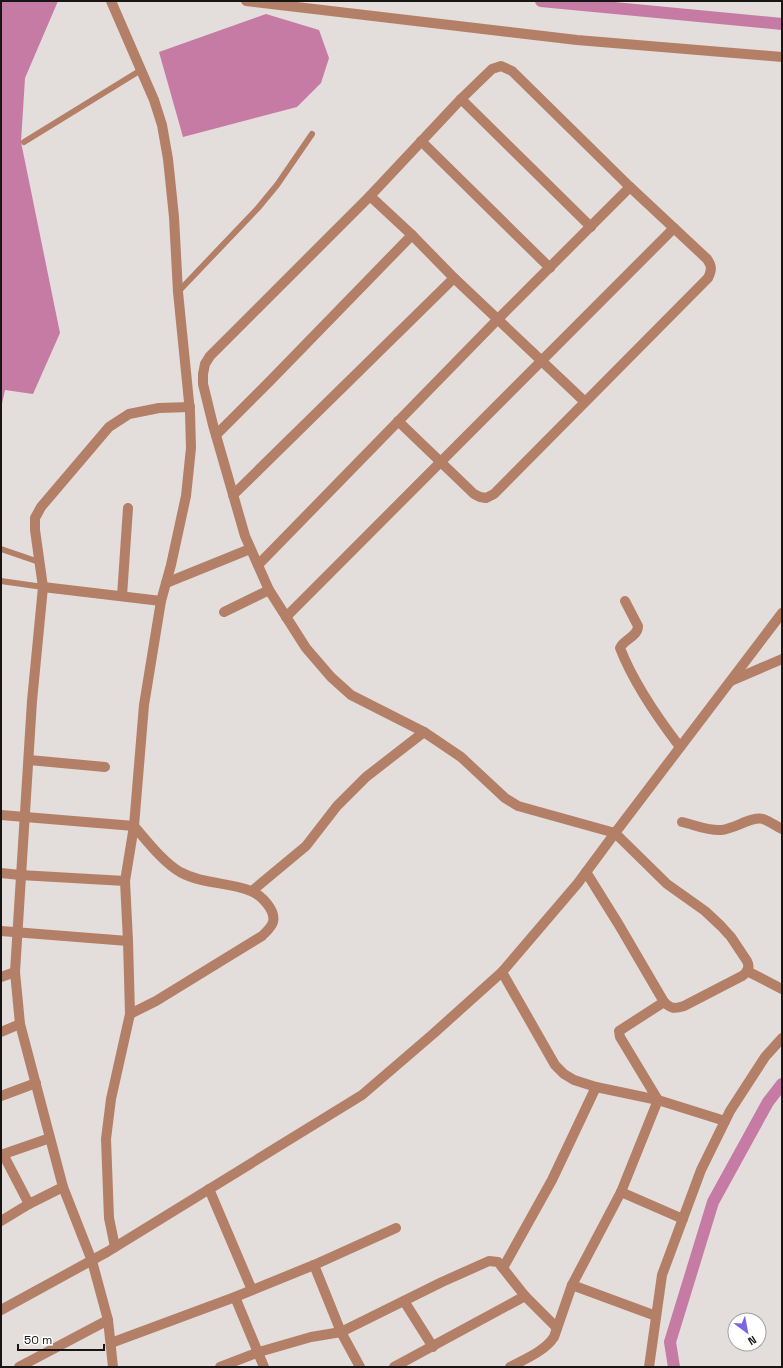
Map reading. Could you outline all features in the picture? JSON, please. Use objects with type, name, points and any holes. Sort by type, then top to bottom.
[{"type":"street","points":[[111,1],[154,100],[162,125],[168,159],[174,217],[178,292],[190,410],[191,448],[186,496],[161,601],[144,705],[134,826],[125,881],[130,1014],[111,1099],[106,1139],[108,1218],[115,1247]]},
{"type":"street","points":[[246,1],[578,40],[782,57]]},
{"type":"street","points":[[398,421],[474,494],[486,498],[494,494],[584,401],[708,278],[711,272],[710,263],[707,259],[630,187],[512,71],[501,66],[492,70],[461,99],[370,196],[210,356],[205,364],[202,374],[203,384],[233,495],[250,549],[269,590],[306,648],[330,677],[351,695],[424,732],[461,757],[505,798],[518,806],[614,833],[667,884],[705,911],[721,926],[731,937],[747,961],[747,971],[742,976],[684,1006],[676,1009],[669,1007],[664,1002],[586,872]]},
{"type":"street","points":[[461,99],[591,227]]},
{"type":"street","points":[[421,141],[550,268]]},
{"type":"street","points":[[258,565],[498,319],[630,187]]},
{"type":"street","points":[[370,196],[412,234],[454,278],[584,401]]},
{"type":"street","points":[[286,617],[674,228]]},
{"type":"street","points":[[216,435],[412,234]]},
{"type":"street","points":[[233,495],[454,278]]},
{"type":"street","points":[[113,1367],[108,1320],[92,1261],[63,1186],[20,1024],[15,972],[32,701],[43,587],[35,530],[35,518],[41,507],[109,427],[129,414],[159,408],[190,410],[209,408]]},
{"type":"street","points":[[122,596],[128,508]]},
{"type":"street","points":[[166,583],[250,549]]},
{"type":"street","points":[[43,587],[161,601]]},
{"type":"street","points":[[224,612],[269,590]]},
{"type":"street","points":[[625,601],[638,626],[638,630],[635,635],[621,645],[620,648],[642,692],[661,722],[680,747]]},
{"type":"street","points":[[1,1310],[92,1261],[362,1094],[433,1034],[502,972],[586,872],[614,833],[782,613]]},
{"type":"street","points":[[731,681],[782,659]]},
{"type":"street","points":[[252,891],[306,846],[338,806],[366,777],[424,732]]},
{"type":"street","points":[[29,760],[105,767]]},
{"type":"street","points":[[1,815],[134,826],[159,854],[179,871],[193,878],[252,891],[265,901],[271,909],[274,920],[270,928],[262,936],[156,1001],[130,1014]]},
{"type":"street","points":[[682,822],[712,830],[720,830],[733,828],[760,818],[782,829]]},
{"type":"street","points":[[1,873],[125,881]]},
{"type":"street","points":[[1,931],[128,941]]},
{"type":"street","points":[[747,971],[782,989]]},
{"type":"street","points":[[1,978],[15,972]]},
{"type":"street","points":[[502,972],[555,1065],[564,1074],[574,1080],[658,1100],[725,1121]]},
{"type":"street","points":[[658,1100],[620,1036],[619,1031],[664,1002]]},
{"type":"street","points":[[1,1032],[20,1024]]},
{"type":"street","points":[[649,1367],[662,1275],[701,1170],[725,1121],[765,1057],[782,1038]]},
{"type":"street","points":[[1,1096],[36,1083]]},
{"type":"street","points":[[503,1268],[552,1180],[596,1086]]},
{"type":"street","points":[[510,1367],[542,1349],[550,1343],[554,1337],[572,1285],[621,1192],[658,1100]]},
{"type":"street","points":[[29,1204],[2,1154],[50,1138]]},
{"type":"street","points":[[1,1221],[63,1186]]},
{"type":"street","points":[[209,1189],[252,1290]]},
{"type":"street","points":[[621,1192],[683,1218]]},
{"type":"street","points":[[111,1342],[235,1297],[314,1265],[396,1228]]},
{"type":"street","points":[[222,1367],[259,1352],[311,1337],[341,1332],[442,1282],[489,1261],[498,1262],[525,1296],[557,1328]]},
{"type":"street","points":[[314,1265],[341,1332],[360,1367]]},
{"type":"street","points":[[572,1285],[656,1316]]},
{"type":"street","points":[[394,1367],[525,1296]]},
{"type":"street","points":[[235,1297],[264,1367]]},
{"type":"street","points":[[404,1301],[433,1347]]},
{"type":"street","points":[[19,1367],[108,1320]]},
{"type":"lane","points":[[24,142],[141,70]]},
{"type":"lane","points":[[178,292],[258,208],[277,185],[312,134]]},
{"type":"lane","points":[[1,549],[39,562]]},
{"type":"lane","points":[[1,581],[43,587]]},
{"type":"shaded area","points":[[1,1],[58,1],[25,78],[21,142],[60,333],[33,394],[5,390],[1,408]]},
{"type":"shaded area","points":[[266,14],[319,30],[329,58],[321,83],[297,107],[183,137],[159,52]]},
{"type":"waterway","points":[[541,1],[782,24]]},
{"type":"waterway","points":[[674,1367],[670,1342],[713,1202],[768,1102],[782,1084]]}]
